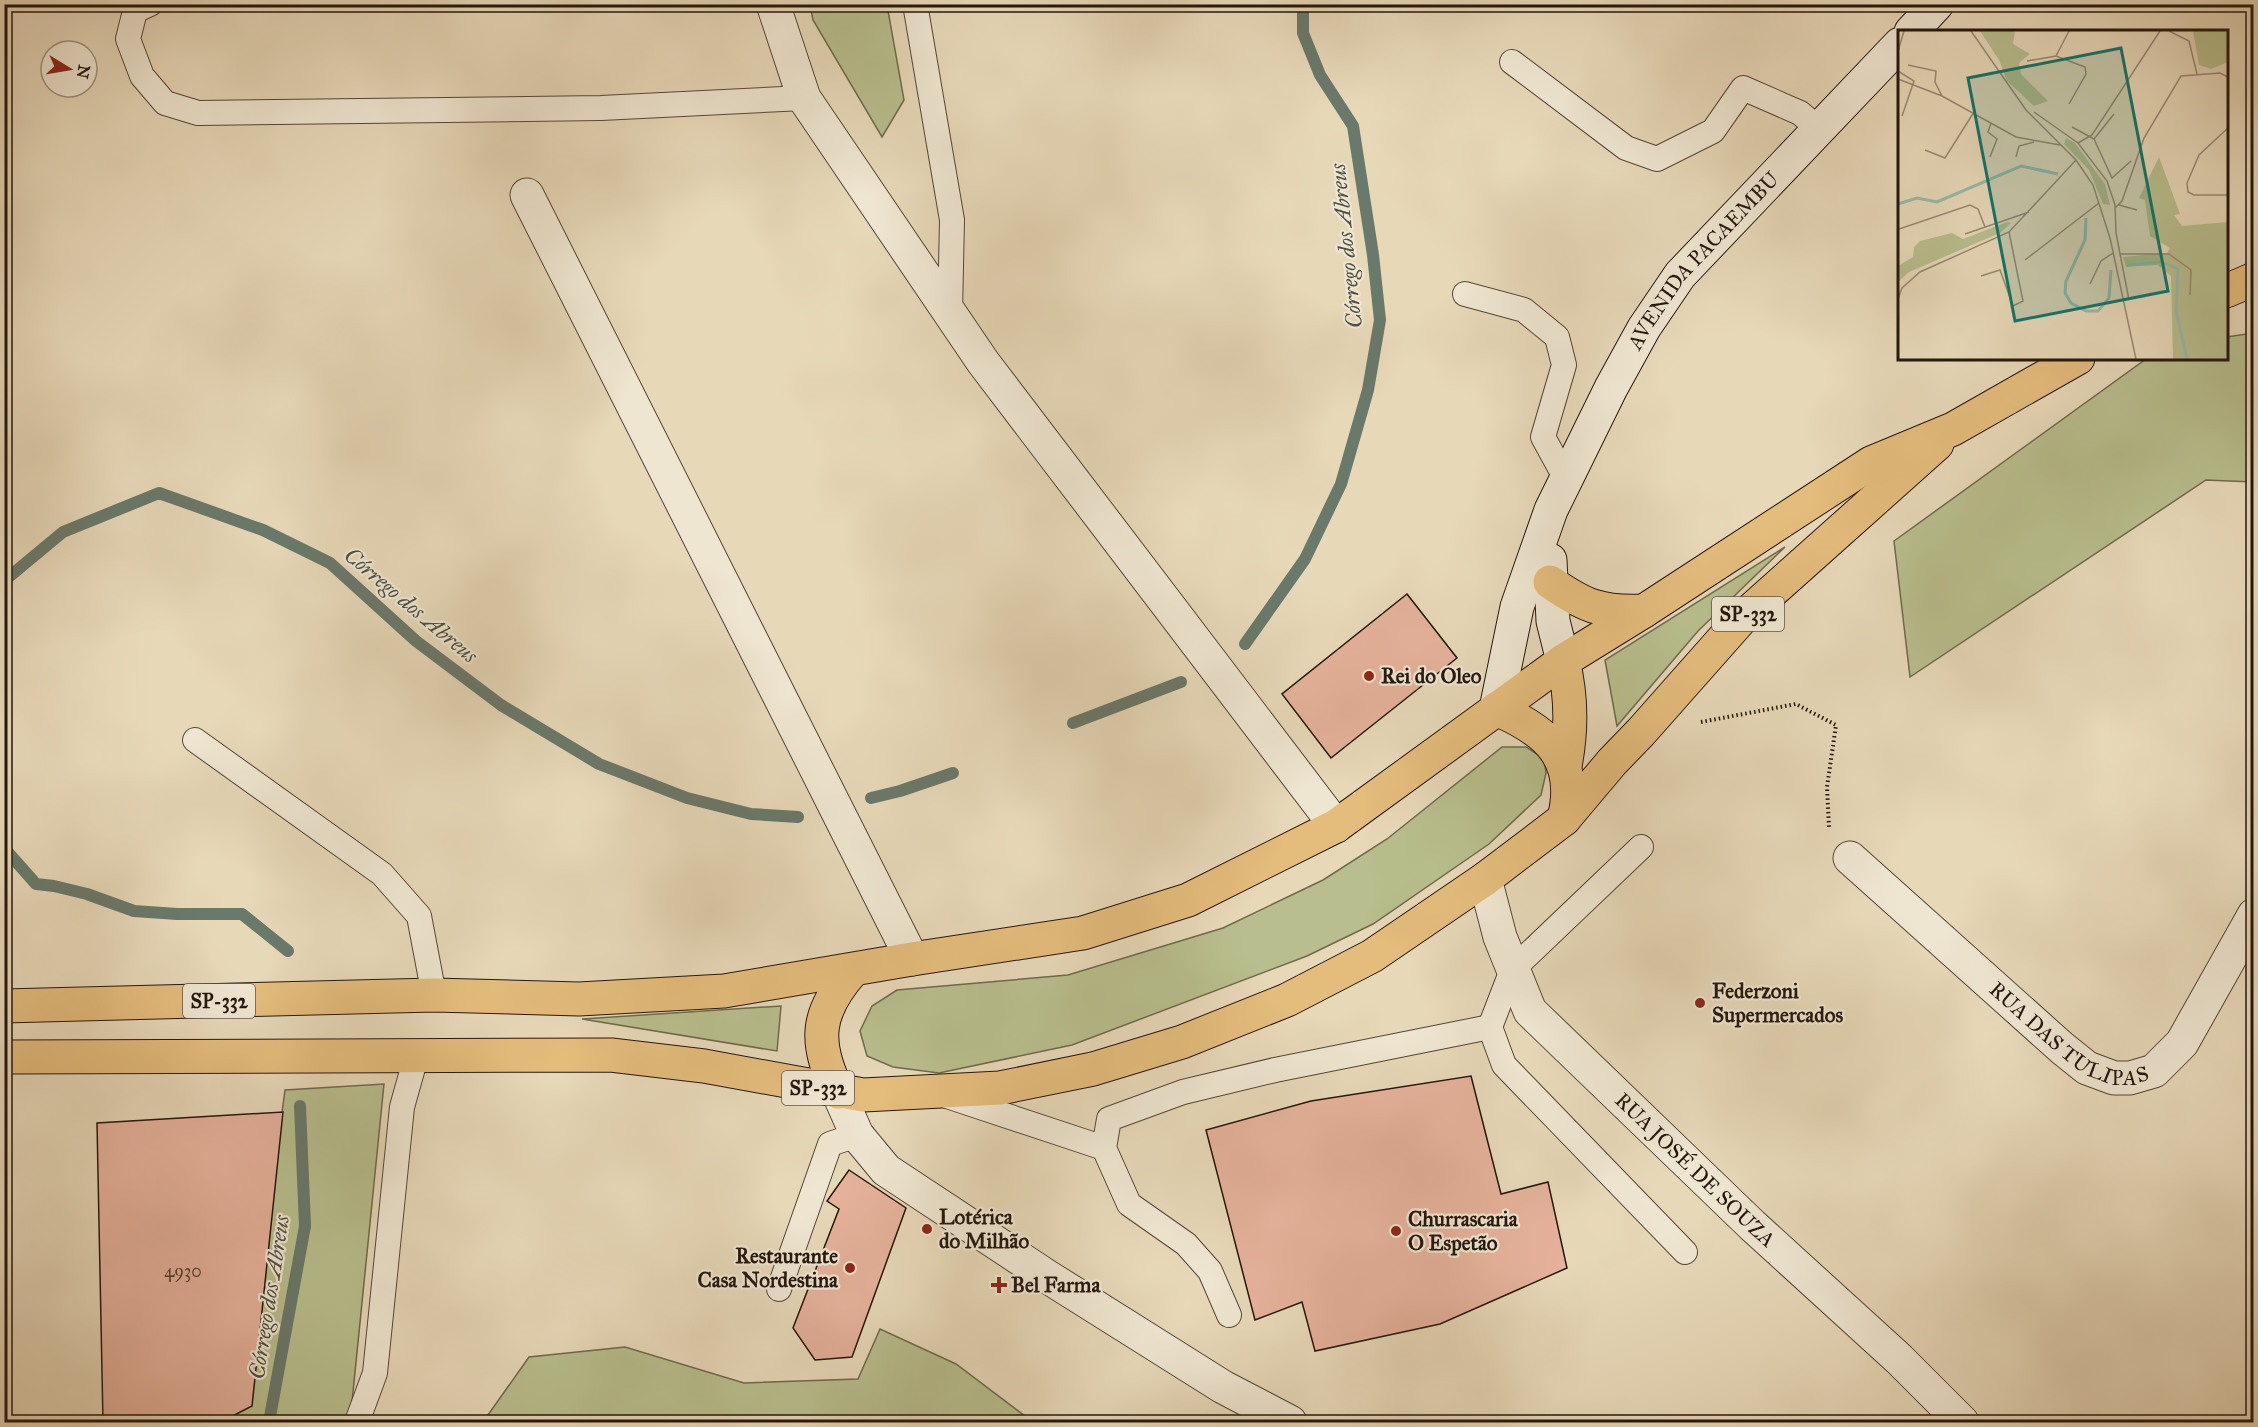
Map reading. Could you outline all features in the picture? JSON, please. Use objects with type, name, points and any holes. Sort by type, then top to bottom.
[{"type":"main road","points":[[2228,290],[2253,279]]},
{"type":"main road","name":"SP-332","points":[[4,1006],[434,995],[579,999],[724,991],[1083,933],[1188,900],[1336,826],[1563,661],[1871,463],[1953,429],[2074,360]]},
{"type":"main road","name":"SP-332","points":[[4,1057],[611,1055],[704,1066],[863,1095],[1000,1088],[1093,1069],[1182,1042],[1287,1000],[1372,956],[1485,879],[1564,819],[1612,762],[1742,619],[1953,429]]},
{"type":"main road","points":[[1550,582],[1575,600],[1597,609],[1620,612],[1644,611]]},
{"type":"main road","points":[[1563,661],[1569,687],[1571,714],[1570,740],[1565,766]]},
{"type":"main road","points":[[1496,709],[1517,718],[1537,731],[1553,747],[1565,766],[1569,784],[1569,802],[1564,819]]},
{"type":"main road","points":[[838,1092],[827,1070],[822,1048],[821,1026],[827,1005],[838,987],[853,970]]},
{"type":"street","points":[[773,4],[804,98],[983,362],[1336,826]]},
{"type":"street","points":[[1913,30],[1936,4]]},
{"type":"street","name":"AVENIDA PACAEMBU","points":[[1496,709],[1516,607],[1551,510],[1611,387],[1644,328],[1680,275],[1898,45]]},
{"type":"street","points":[[527,195],[912,959]]},
{"type":"street","points":[[1551,510],[1550,582],[1553,621],[1563,661]]},
{"type":"street","name":"RUA DAS TULIPAS","points":[[1850,858],[2062,1048],[2087,1068],[2114,1078],[2130,1078],[2154,1071],[2182,1044],[2253,915]]},
{"type":"street","name":"RUA JOSÉ DE SOUZA","points":[[1485,879],[1500,937],[1530,1011],[1752,1225],[1899,1359],[1962,1422]]},
{"type":"street","points":[[838,1092],[856,1135],[886,1170],[895,1177],[1223,1387],[1290,1422]]},
{"type":"lane","points":[[150,4],[135,11],[128,39],[141,76],[165,103],[198,113],[589,108],[804,98]]},
{"type":"lane","points":[[915,4],[952,220],[950,313]]},
{"type":"lane","points":[[1512,62],[1626,148],[1657,159],[1713,131],[1743,88],[1800,113],[1819,129]]},
{"type":"lane","points":[[1465,294],[1524,310],[1557,337],[1563,365],[1543,437],[1566,479]]},
{"type":"lane","points":[[195,740],[382,874],[418,916],[434,995]]},
{"type":"lane","points":[[1641,847],[1512,970],[1490,1027],[1504,1065],[1684,1252]]},
{"type":"lane","points":[[1229,1315],[1210,1270],[1186,1244],[1129,1204],[1104,1148],[1109,1119],[1183,1092],[1275,1070],[1490,1027]]},
{"type":"lane","points":[[357,1422],[375,1373],[402,1107],[416,1057]]},
{"type":"lane","points":[[933,1091],[1104,1148]]},
{"type":"lane","points":[[779,1289],[830,1144],[856,1135]]},
{"type":"path","points":[[1641,732],[1796,705],[1836,725],[1827,787],[1829,830],[1850,858]]},
{"type":"green space","points":[[810,5],[887,5],[904,100],[882,137],[813,20]]},
{"type":"green space","points":[[2253,333],[2253,482],[2206,480],[1910,677],[1894,541],[2145,360],[2228,360],[2228,337]]},
{"type":"green space","points":[[1785,547],[1698,631],[1617,726],[1605,660]]},
{"type":"green space","points":[[1502,747],[1526,747],[1544,759],[1546,773],[1541,795],[1489,844],[1373,924],[1307,956],[1072,1045],[939,1073],[893,1067],[867,1056],[860,1031],[872,1006],[897,990],[1068,975],[1223,928],[1323,880],[1387,839]]},
{"type":"green space","points":[[781,1006],[777,1051],[582,1019]]},
{"type":"green space","points":[[384,1084],[350,1422],[216,1422],[233,1412],[246,1382],[285,1090]]},
{"type":"green space","points":[[880,1329],[956,1364],[1033,1422],[483,1422],[529,1357],[625,1347],[744,1383],[858,1379]]},
{"type":"building","name":"Rei do Oleo","points":[[1407,594],[1457,658],[1331,758],[1282,694]]},
{"type":"building","name":"Churrascaria O Espetão","points":[[1471,1076],[1501,1194],[1548,1182],[1567,1268],[1440,1324],[1315,1351],[1302,1302],[1255,1320],[1206,1130],[1311,1101]]},
{"type":"building","points":[[283,1112],[252,1406],[221,1422],[103,1422],[97,1123]]},
{"type":"building","name":"Restaurante Casa Nordestina","points":[[849,1170],[906,1208],[852,1357],[815,1360],[793,1328],[839,1209],[827,1201]]},
{"type":"waterway","name":"Córrego dos Abreus","points":[[1245,644],[1305,559],[1341,484],[1368,390],[1380,320],[1373,255],[1353,126],[1320,75],[1303,33],[1303,4]]},
{"type":"waterway","name":"Córrego dos Abreus","points":[[4,581],[63,532],[159,493],[263,530],[330,563],[416,641],[501,705],[599,764],[687,798],[751,814],[798,817]]},
{"type":"waterway","name":"Córrego dos Abreus","points":[[1073,723],[1181,682]]},
{"type":"waterway","name":"Córrego dos Abreus","points":[[871,798],[953,773]]},
{"type":"waterway","name":"Córrego dos Abreus","points":[[4,848],[36,884],[87,894],[134,911],[177,914],[242,914],[288,951]]},
{"type":"waterway","name":"Córrego dos Abreus","points":[[269,1422],[305,1226],[300,1106]]},
{"type":"place","name":"Rei do Oleo","points":[[1369,676]]},
{"type":"place","name":"Federzoni Supermercados","points":[[1700,1003]]},
{"type":"place","name":"Lotérica do Milhão","points":[[927,1229]]},
{"type":"place","name":"Churrascaria O Espetão","points":[[1396,1231]]},
{"type":"place","name":"Restaurante Casa Nordestina","points":[[850,1268]]},
{"type":"place","name":"Bel Farma","points":[[999,1285]]}]
